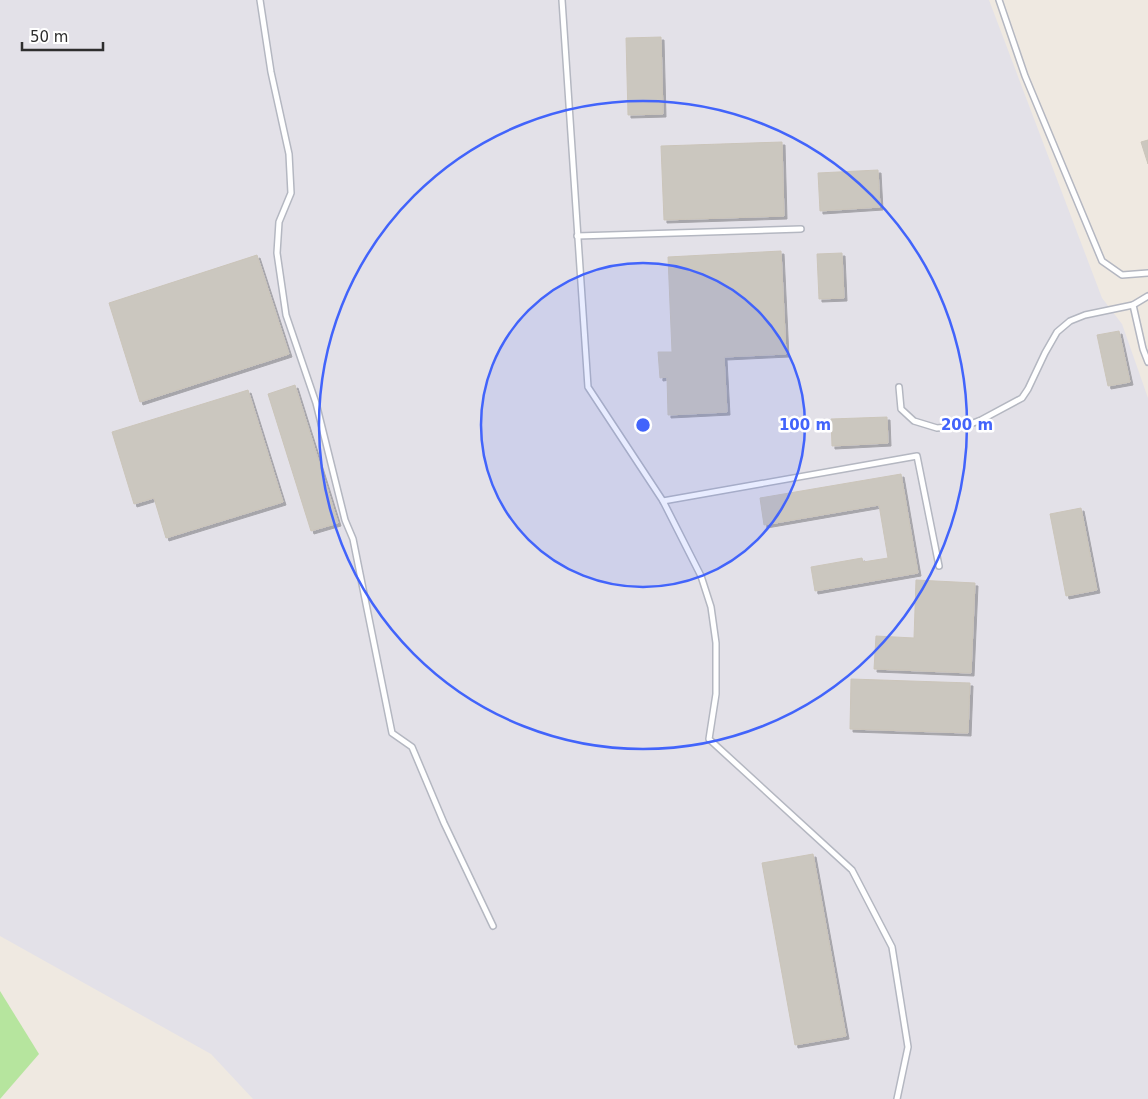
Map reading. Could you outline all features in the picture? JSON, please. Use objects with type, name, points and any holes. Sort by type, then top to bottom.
[{"type":"lane","points":[[260,0],[271,72],[289,154],[291,193],[279,222],[277,253],[286,315],[316,403],[345,520],[353,539],[392,733],[412,747],[444,823],[493,926]]},
{"type":"lane","points":[[562,0],[588,387],[663,501],[701,576],[712,607],[716,643],[716,694],[709,739],[852,870],[892,947],[908,1047],[897,1099]]},
{"type":"lane","points":[[999,0],[1025,76],[1102,261],[1122,275],[1148,272]]},
{"type":"lane","points":[[577,236],[801,229]]},
{"type":"lane","points":[[899,387],[901,409],[914,421],[937,428],[968,425],[1022,398],[1057,332],[1070,321],[1085,315],[1132,305],[1148,296]]},
{"type":"lane","points":[[1132,305],[1143,350],[1148,362]]},
{"type":"lane","points":[[663,501],[917,456],[939,566]]},
{"type":"shaded area","points":[[0,0],[989,0],[1102,298],[1122,324],[1148,398],[1148,1099],[253,1099],[211,1054],[0,936]]},
{"type":"green space","points":[[0,991],[39,1054],[0,1099]]},
{"type":"building","points":[[661,37],[663,114],[628,115],[626,38]]},
{"type":"building","points":[[1148,140],[1148,164],[1141,142]]},
{"type":"building","points":[[782,142],[784,216],[664,220],[661,146]]},
{"type":"building","points":[[878,170],[880,207],[820,211],[818,173]]},
{"type":"building","points":[[781,251],[786,354],[724,357],[727,412],[668,415],[667,377],[660,378],[658,352],[672,352],[668,257]]},
{"type":"building","points":[[842,253],[844,298],[819,299],[817,254]]},
{"type":"building","points":[[257,255],[289,354],[140,402],[109,303]]},
{"type":"building","points":[[1119,331],[1130,382],[1108,386],[1097,335]]},
{"type":"building","points":[[295,385],[338,523],[311,531],[268,394]]},
{"type":"building","points":[[248,390],[283,502],[166,538],[154,498],[134,504],[112,432]]},
{"type":"building","points":[[887,417],[888,443],[832,446],[831,419]]},
{"type":"building","points":[[901,474],[918,573],[815,591],[811,567],[862,558],[863,562],[888,558],[879,505],[764,525],[760,498]]},
{"type":"building","points":[[1081,508],[1097,590],[1066,596],[1050,514]]},
{"type":"building","points":[[916,580],[975,583],[971,673],[874,669],[876,636],[914,638]]},
{"type":"building","points":[[851,679],[970,683],[968,733],[850,729]]},
{"type":"building","points":[[813,854],[846,1036],[795,1045],[762,863]]}]
